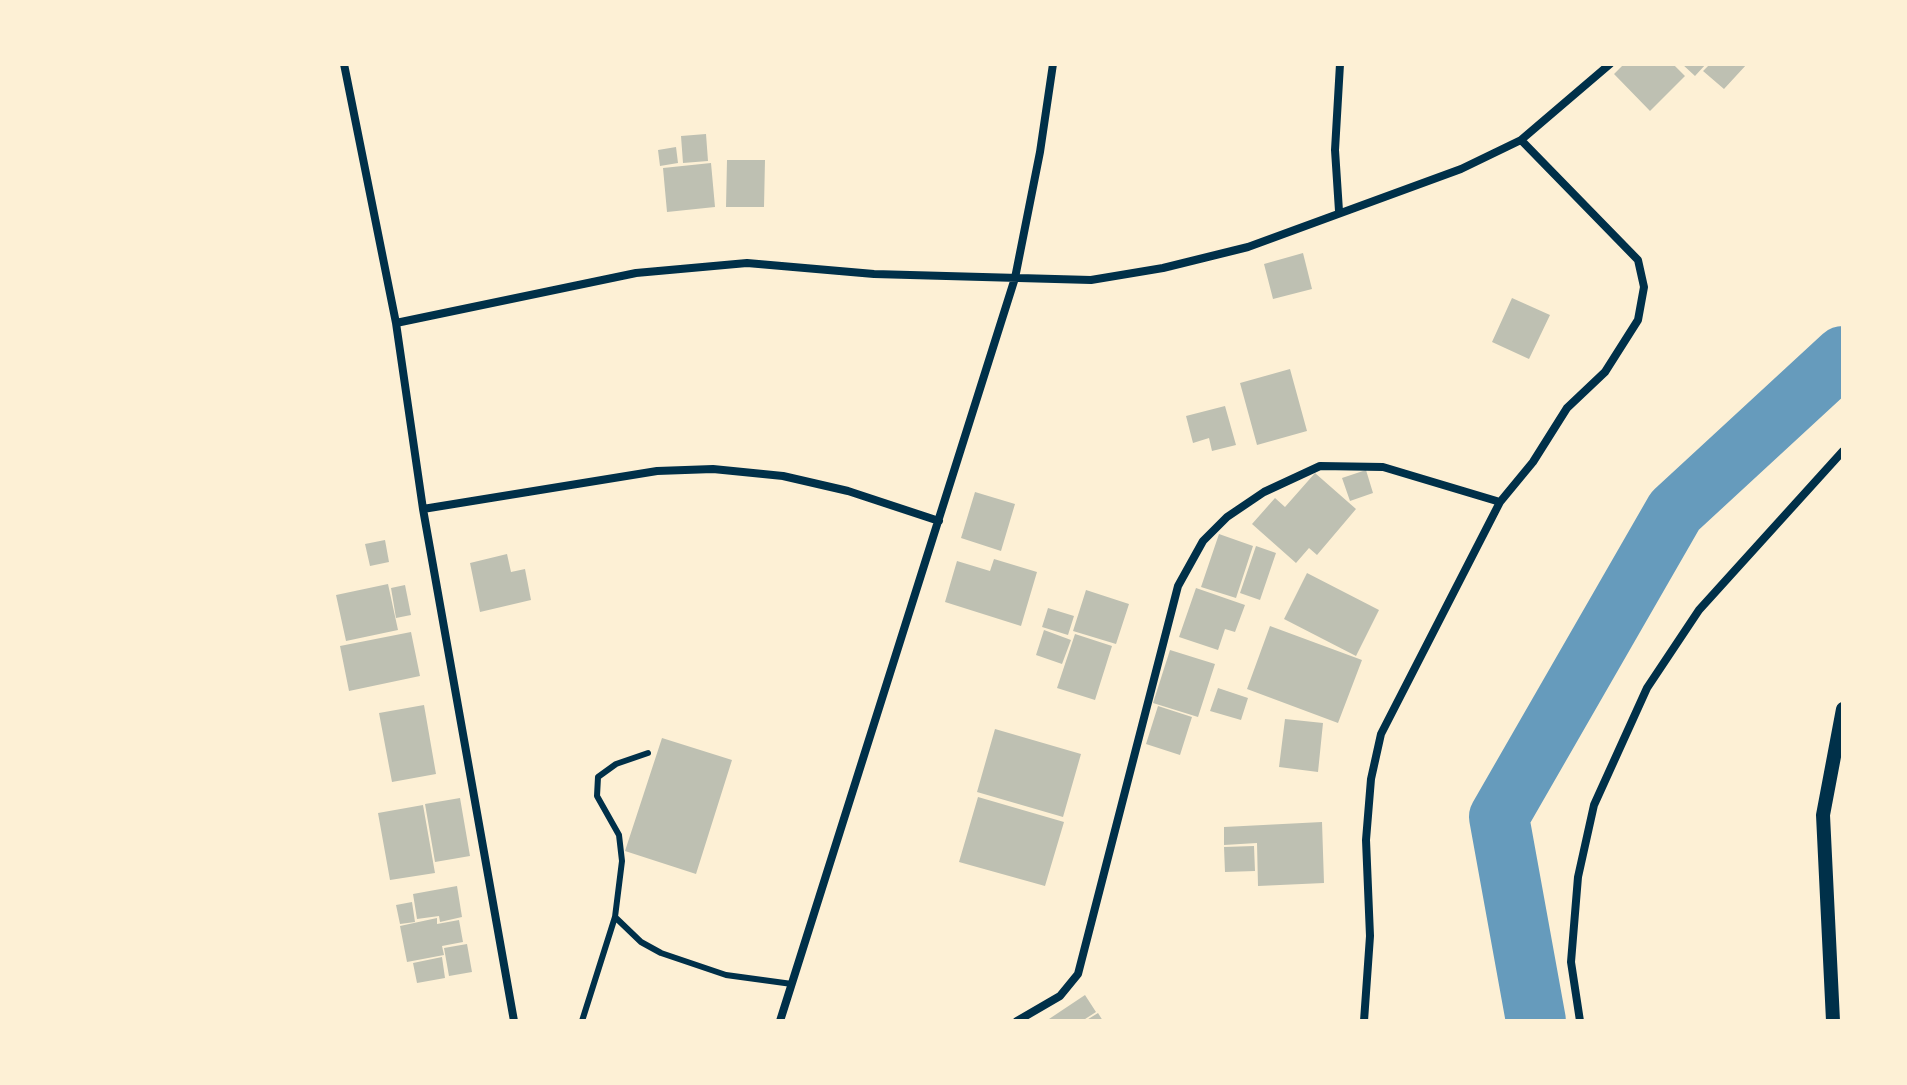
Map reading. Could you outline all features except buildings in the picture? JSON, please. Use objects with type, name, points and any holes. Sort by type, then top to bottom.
[{"type":"street","points":[[344,64],[396,323],[423,509],[514,1021]]},
{"type":"street","points":[[780,1021],[1015,278],[1040,152],[1053,64]]},
{"type":"street","points":[[1339,211],[1335,150],[1340,64]]},
{"type":"street","points":[[396,323],[636,273],[747,263],[874,274],[1091,280],[1163,268],[1248,247],[1339,211],[1401,194],[1521,140],[1610,64]]},
{"type":"street","points":[[1364,1021],[1370,936],[1366,840],[1371,779],[1381,734],[1500,502],[1533,462],[1567,408],[1605,372],[1638,320],[1644,287],[1638,260],[1521,140]]},
{"type":"street","points":[[1580,1021],[1571,962],[1578,877],[1594,805],[1647,688],[1699,610],[1843,451]]},
{"type":"street","points":[[1017,1021],[1060,996],[1078,974],[1178,586],[1203,541],[1227,517],[1264,492],[1320,466],[1383,467],[1500,502]]},
{"type":"street","points":[[423,509],[657,471],[713,469],[783,476],[848,491],[939,521]]},
{"type":"street","points":[[1833,1021],[1823,815],[1843,709]]},
{"type":"lane","points":[[582,1021],[615,917],[621,848],[619,835],[597,796],[598,777],[616,764],[648,753]]},
{"type":"lane","points":[[615,917],[641,942],[661,953],[726,975],[792,984]]},
{"type":"waterway","points":[[1536,1021],[1499,817],[1675,511],[1843,356]]}]
